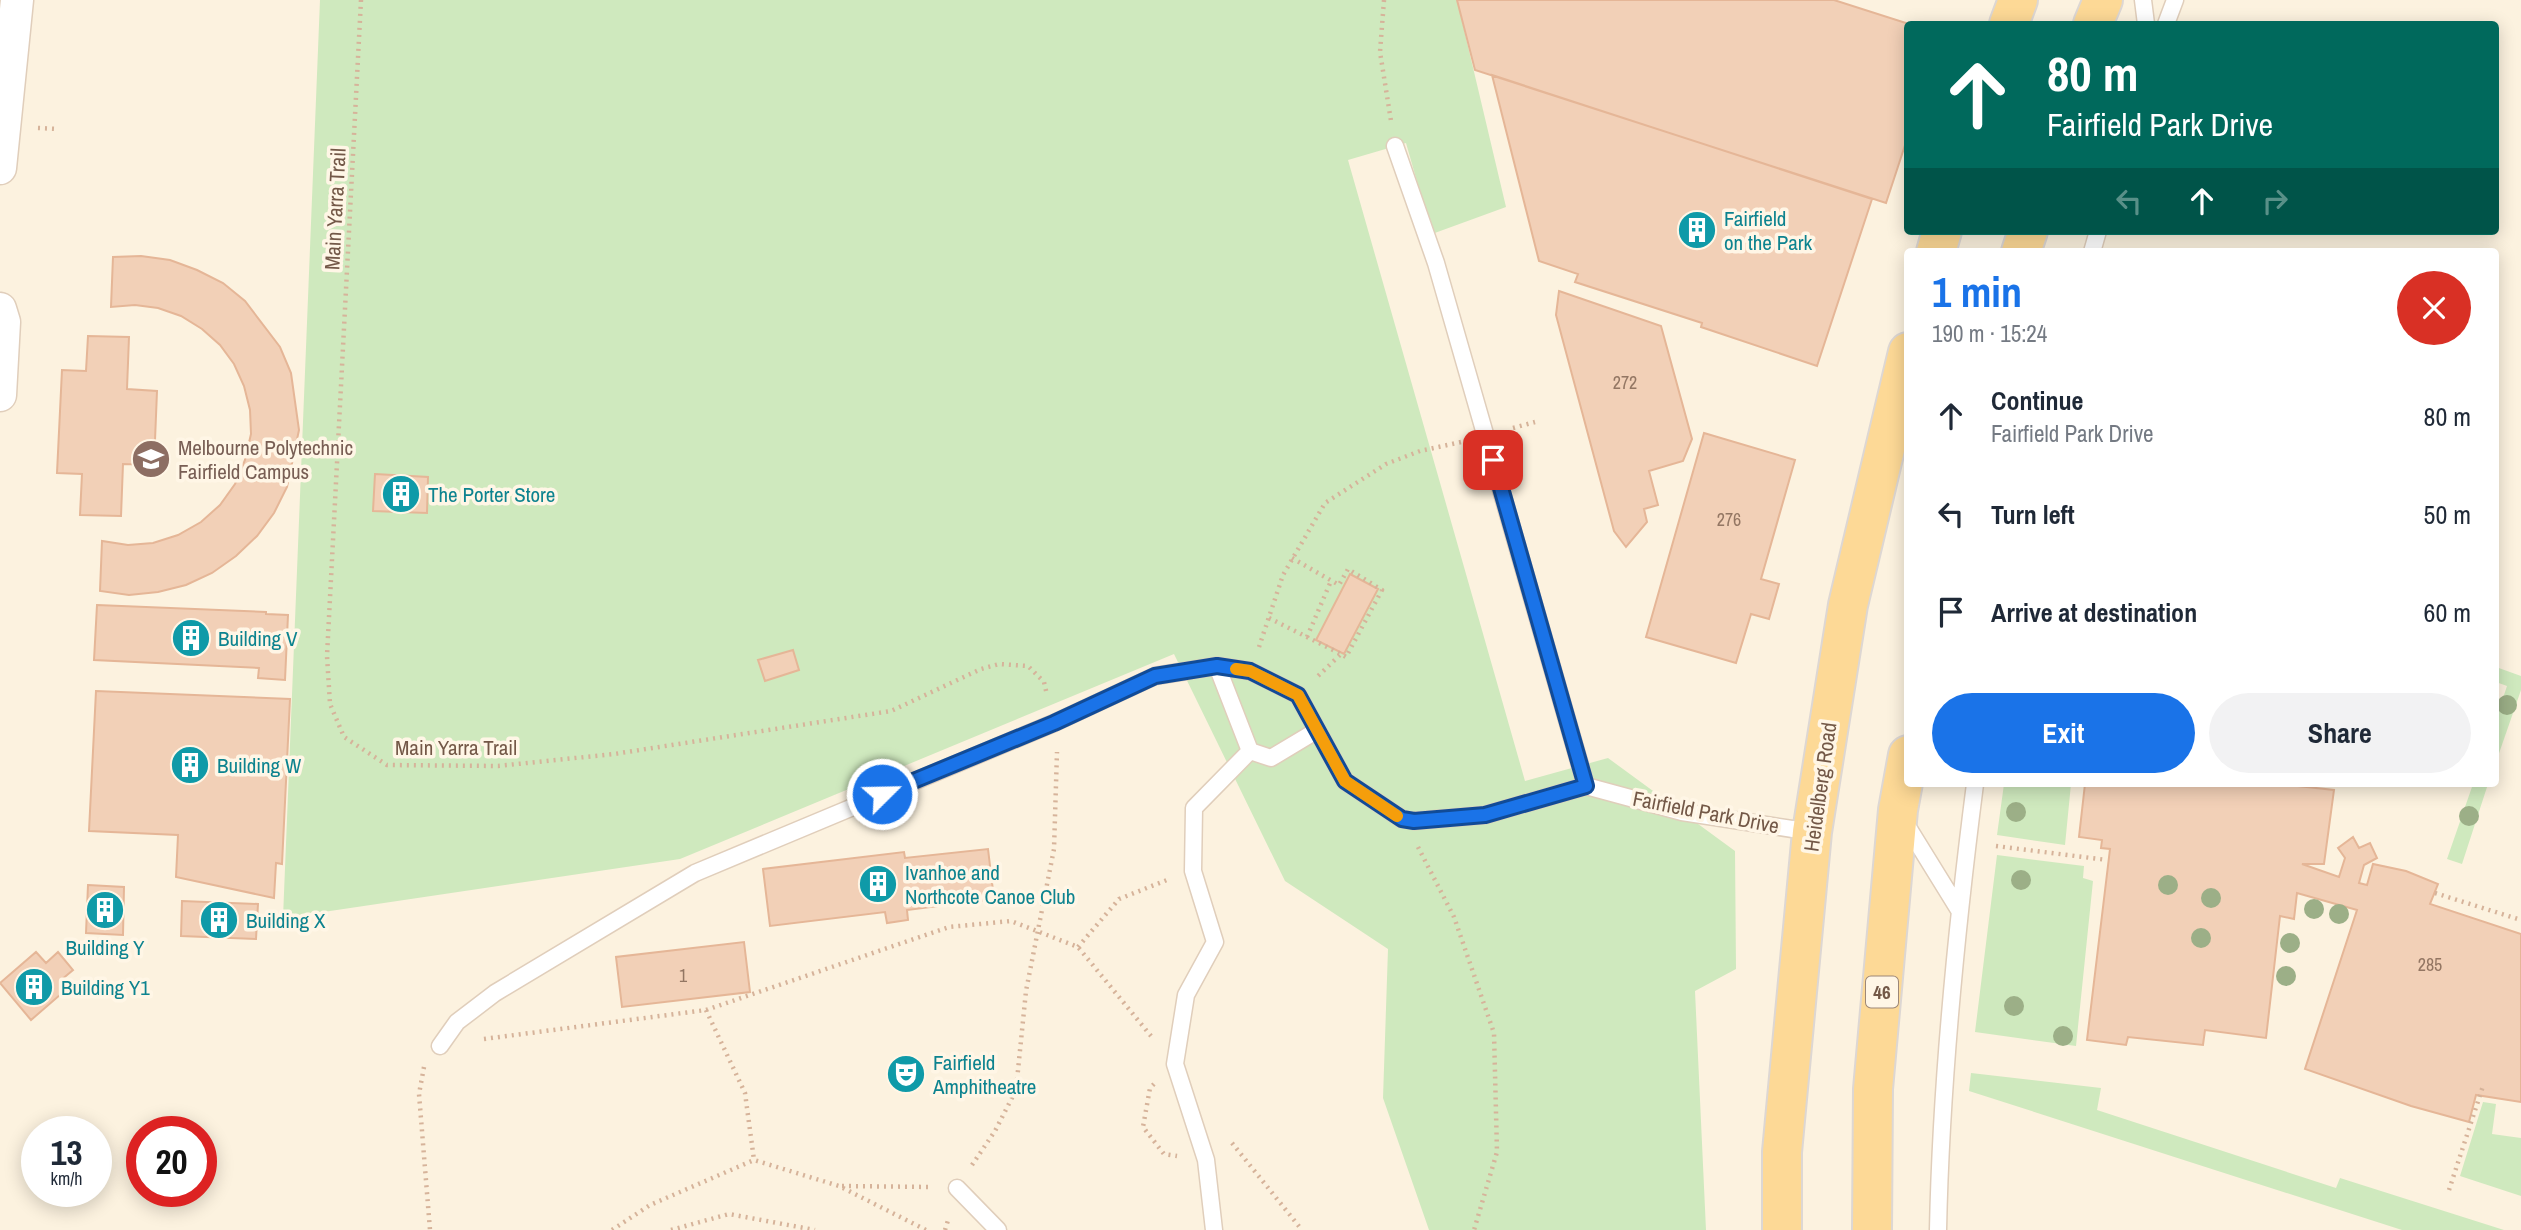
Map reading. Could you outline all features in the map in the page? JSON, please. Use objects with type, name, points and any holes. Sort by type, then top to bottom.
[{"type":"main road","points":[[2010,21],[2018,0]]},
{"type":"main road","points":[[2094,21],[2103,0]]},
{"type":"main road","name":"Heidelberg Road","points":[[1782,1230],[1782,1152],[1812,832],[1848,605],[1904,369]]},
{"type":"main road","name":"46","points":[[1872,1230],[1873,1089],[1898,810],[1904,777]]},
{"type":"street","points":[[0,168],[17,0]]},
{"type":"street","points":[[0,310],[4,322],[0,395]]},
{"type":"lane","points":[[2143,0],[2146,21]]},
{"type":"lane","points":[[2167,21],[2175,0]]},
{"type":"lane","points":[[440,1046],[457,1022],[495,993],[695,873],[1054,723],[1155,676],[1217,666],[1250,671],[1298,695],[1345,781],[1402,819],[1414,821],[1485,815],[1586,786],[1436,263],[1395,146]]},
{"type":"lane","points":[[1217,666],[1250,751]]},
{"type":"lane","points":[[1250,751],[1271,758],[1316,731]]},
{"type":"lane","points":[[1214,1230],[1206,1160],[1175,1064],[1186,995],[1215,942],[1193,871],[1194,808],[1250,751]]},
{"type":"lane","name":"Fairfield Park Drive","points":[[1586,786],[1682,812],[1812,832]]},
{"type":"lane","points":[[1938,1230],[1943,1119],[1959,910],[1975,787]]},
{"type":"lane","points":[[1898,810],[1959,910]]},
{"type":"lane","points":[[957,1188],[998,1230]]},
{"type":"path","name":"Main Yarra Trail","points":[[361,0],[327,656],[330,704],[344,737],[387,765],[498,766],[614,754],[891,711],[981,669],[999,664],[1028,666],[1044,682],[1054,723]]},
{"type":"path","points":[[1384,0],[1380,52],[1395,146]]},
{"type":"path","points":[[1250,671],[1283,575],[1325,503],[1386,464],[1420,451],[1449,446]]},
{"type":"path","points":[[1269,618],[1346,657],[1382,590],[1348,569],[1339,585],[1292,558]]},
{"type":"path","points":[[1307,637],[1332,581]]},
{"type":"path","points":[[839,1186],[957,1188],[995,1132],[1016,1090],[1021,1025],[1054,849],[1058,747]]},
{"type":"path","points":[[1402,819],[1454,917],[1494,1033],[1496,1152],[1474,1230]]},
{"type":"path","points":[[1988,845],[2107,860]]},
{"type":"path","points":[[1078,947],[1119,898],[1193,871]]},
{"type":"path","points":[[2435,893],[2521,920]]},
{"type":"path","points":[[440,1046],[520,1032],[706,1010],[949,927],[1011,921],[1078,947],[1175,1064]]},
{"type":"path","points":[[706,1010],[745,1093],[754,1160]]},
{"type":"path","points":[[2449,1190],[2483,1086]]},
{"type":"path","points":[[418,1094],[429,1230]]},
{"type":"path","points":[[1228,1137],[1303,1230]]},
{"type":"path","points":[[612,1230],[650,1205],[754,1160],[839,1186],[926,1230]]},
{"type":"path","points":[[671,1230],[729,1214],[815,1230]]},
{"type":"green space","points":[[320,0],[1457,0],[1506,207],[1432,234],[1406,143],[1348,160],[1525,781],[1608,758],[1735,851],[1736,969],[1695,991],[1706,1230],[1429,1230],[1383,1098],[1388,949],[1285,881],[1174,654],[680,859],[283,918]]},
{"type":"green space","points":[[2499,668],[2521,676],[2521,690],[2499,753],[2499,710],[2507,686],[2499,683]]},
{"type":"green space","points":[[2004,787],[2071,787],[2065,845],[1997,835]]},
{"type":"green space","points":[[2472,787],[2487,787],[2462,864],[2447,859]]},
{"type":"green space","points":[[1997,855],[2084,866],[2083,878],[2093,881],[2076,1046],[1975,1032]]},
{"type":"green space","points":[[1971,1073],[2101,1088],[2097,1110],[2336,1188],[2340,1178],[2504,1230],[2402,1230],[1969,1091]]},
{"type":"green space","points":[[2483,1102],[2496,1104],[2492,1134],[2521,1138],[2521,1196],[2460,1176]]},
{"type":"building","points":[[1457,0],[1834,0],[1904,22],[1904,148],[1886,203],[1475,70]]},
{"type":"building","name":"Fairfield on the Park","points":[[1492,75],[1872,199],[1817,366],[1701,327],[1702,323],[1575,282],[1578,274],[1539,261]]},
{"type":"building","points":[[141,256],[170,260],[197,270],[223,283],[245,301],[280,347],[291,373],[299,430],[287,487],[274,513],[257,536],[236,556],[212,573],[186,585],[129,595],[100,591],[102,541],[128,545],[153,543],[178,535],[201,522],[220,505],[235,484],[245,460],[251,434],[250,410],[244,386],[234,364],[220,345],[181,316],[158,308],[135,305],[111,307],[113,257]]},
{"type":"building","points":[[1559,291],[1661,326],[1692,439],[1683,461],[1649,471],[1658,505],[1644,509],[1647,522],[1626,547],[1614,531],[1556,315]]},
{"type":"building","points":[[88,336],[129,337],[127,389],[157,391],[154,465],[123,464],[121,516],[80,515],[82,474],[57,473],[62,370],[86,371]]},
{"type":"building","points":[[1704,433],[1795,460],[1761,579],[1779,584],[1769,619],[1751,614],[1736,663],[1646,637]]},
{"type":"building","name":"The Porter Store","points":[[375,474],[428,477],[427,513],[373,511]]},
{"type":"building","points":[[1350,574],[1378,589],[1344,654],[1316,640]]},
{"type":"building","name":"Building V","points":[[97,605],[288,615],[285,680],[258,678],[259,668],[94,660]]},
{"type":"building","points":[[793,650],[799,670],[765,681],[758,660]]},
{"type":"building","name":"Building W","points":[[96,691],[290,699],[282,864],[276,863],[274,898],[176,877],[178,835],[89,831]]},
{"type":"building","points":[[2085,787],[2306,787],[2334,790],[2324,864],[2302,864],[2339,877],[2345,858],[2338,848],[2353,837],[2359,848],[2370,843],[2377,858],[2364,865],[2359,883],[2367,885],[2373,864],[2406,871],[2438,884],[2430,904],[2521,934],[2521,1102],[2476,1095],[2469,1122],[2411,1106],[2305,1069],[2357,910],[2297,893],[2294,919],[2280,916],[2266,1038],[2205,1030],[2203,1045],[2128,1037],[2126,1045],[2087,1040],[2110,849],[2101,848],[2102,840],[2079,837]]},
{"type":"building","name":"Ivanhoe and Northcote Canoe Club","points":[[988,849],[994,899],[907,910],[908,920],[887,923],[885,912],[770,926],[763,869],[904,852],[905,858]]},
{"type":"building","name":"Building Y","points":[[88,885],[124,887],[123,935],[86,933]]},
{"type":"building","name":"Building X","points":[[182,901],[258,904],[256,939],[181,936]]},
{"type":"building","points":[[744,942],[750,992],[622,1007],[616,957]]},
{"type":"building","name":"Building Y1","points":[[36,952],[46,963],[58,952],[73,970],[61,980],[68,988],[31,1020],[0,983]]},
{"type":"slow traffic","points":[[1236,669],[1250,671],[1298,695],[1345,781],[1397,816]]},
{"type":"place","name":"Fairfield on the Park","points":[[1697,230]]},
{"type":"place","name":"Melbourne Polytechnic Fairfield Campus","points":[[151,459]]},
{"type":"place","name":"The Porter Store","points":[[401,494]]},
{"type":"place","name":"Building V","points":[[191,638]]},
{"type":"place","name":"Building W","points":[[190,765]]},
{"type":"place","name":"Ivanhoe and Northcote Canoe Club","points":[[878,884]]},
{"type":"place","name":"Building Y","points":[[105,910]]},
{"type":"place","name":"Building X","points":[[219,920]]},
{"type":"place","name":"Building Y1","points":[[34,987]]},
{"type":"place","name":"Fairfield Amphitheatre","points":[[906,1074]]},
{"type":"route","points":[[882,794],[1054,723],[1155,676],[1217,666],[1250,671],[1298,695],[1345,781],[1402,819],[1414,821],[1485,815],[1586,786],[1493,460]]}]
